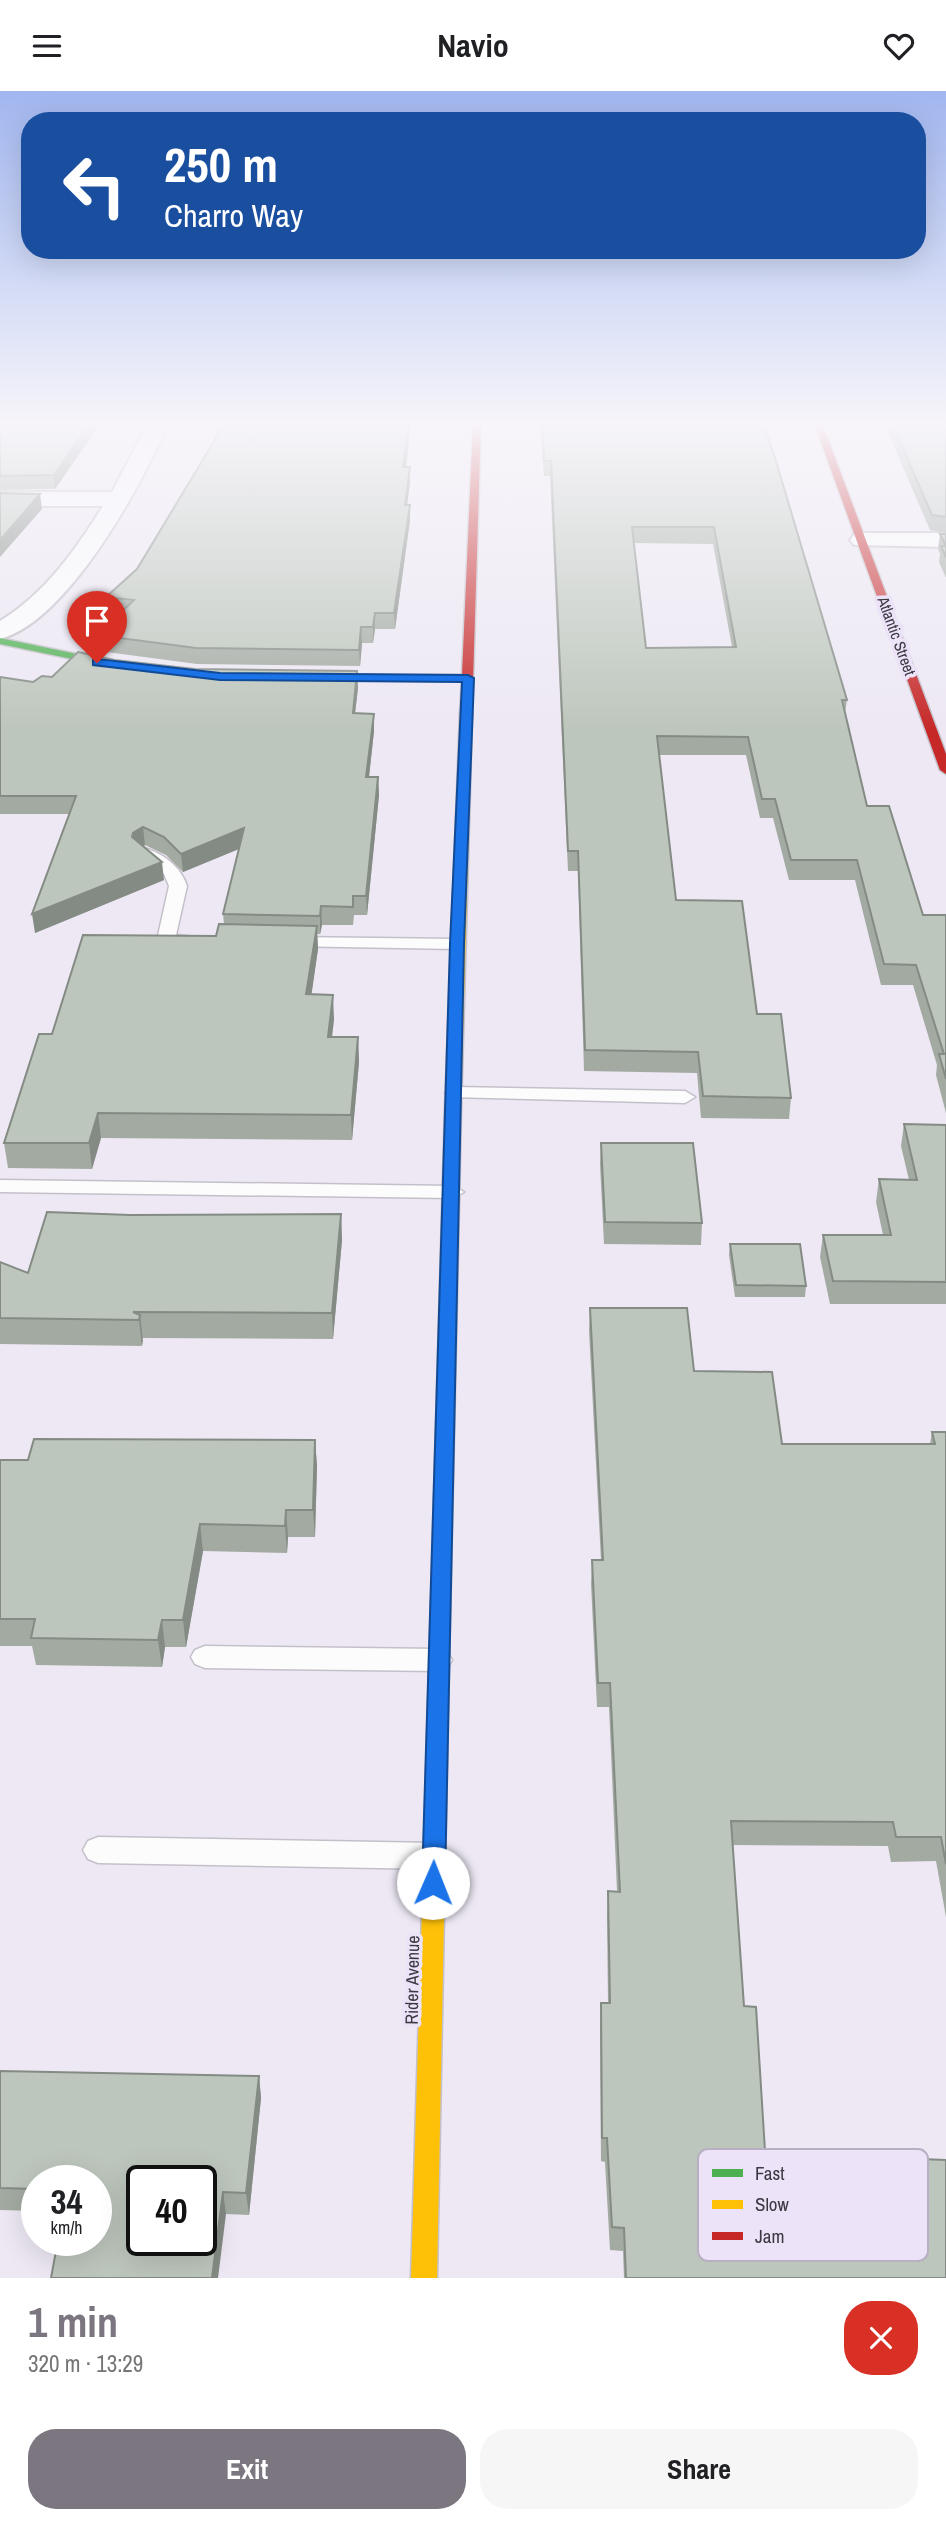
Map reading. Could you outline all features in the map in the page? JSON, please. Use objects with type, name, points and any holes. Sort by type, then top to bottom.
[{"type":"street","points":[[0,631],[31,611],[55,589],[98,525]]},
{"type":"street","name":"Rider Avenue","points":[[424,2278],[438,1660],[453,1192],[457,944],[473,525]]},
{"type":"street","name":"Atlantic Street","points":[[856,525],[945,765]]},
{"type":"street","points":[[862,540],[946,540]]},
{"type":"street","points":[[0,641],[143,670]]},
{"type":"street","points":[[282,678],[468,678]]},
{"type":"lane","points":[[144,853],[163,864],[177,879],[178,886],[166,940],[206,941]]},
{"type":"lane","points":[[273,942],[457,944]]},
{"type":"lane","points":[[455,1093],[685,1097]]},
{"type":"lane","points":[[0,1186],[453,1192]]},
{"type":"lane","points":[[205,1657],[438,1660]]},
{"type":"lane","points":[[98,1850],[434,1856]]},
{"type":"building","points":[[0,525],[13,525],[0,540]]},
{"type":"building","points":[[163,525],[407,525],[394,613],[375,613],[373,627],[361,627],[359,650],[196,648],[97,635],[134,600],[106,597],[137,569]]},
{"type":"building","points":[[554,525],[795,525],[847,700],[842,700],[867,806],[889,806],[923,915],[946,915],[946,1079],[939,1054],[944,1054],[916,965],[884,964],[857,860],[791,860],[775,799],[762,799],[748,737],[657,736],[676,900],[742,901],[757,1014],[781,1014],[791,1098],[703,1096],[698,1052],[585,1050],[578,851],[568,851]],"holes":[[[632,527],[714,527],[736,647],[646,648]]]},
{"type":"building","points":[[940,534],[946,534],[946,546]]},
{"type":"building","points":[[78,652],[115,660],[195,669],[357,671],[353,713],[374,714],[366,777],[378,777],[366,896],[353,896],[353,907],[321,906],[320,916],[223,914],[244,828],[181,854],[164,837],[143,827],[133,833],[132,837],[162,862],[32,914],[76,796],[0,796],[0,677],[33,682],[42,676],[52,677]]},
{"type":"building","points":[[219,924],[317,926],[306,994],[333,995],[328,1037],[358,1037],[351,1115],[98,1113],[89,1143],[4,1143],[39,1034],[52,1034],[83,935],[216,936]]},
{"type":"building","points":[[904,1124],[946,1125],[946,1282],[833,1281],[823,1235],[891,1235],[879,1179],[917,1180]]},
{"type":"building","points":[[601,1143],[693,1143],[702,1223],[605,1222]]},
{"type":"building","points":[[47,1212],[130,1215],[341,1214],[332,1313],[133,1312],[140,1315],[139,1320],[0,1318],[0,1262],[28,1273]]},
{"type":"building","points":[[730,1244],[800,1244],[806,1286],[736,1285]]},
{"type":"building","points":[[590,1308],[687,1308],[694,1371],[772,1372],[782,1444],[935,1444],[932,1432],[946,1432],[946,1864],[941,1837],[896,1837],[893,1822],[731,1821],[744,2006],[756,2007],[765,2149],[698,2149],[698,2261],[928,2261],[928,2159],[946,2160],[946,2278],[626,2278],[624,2228],[612,2227],[607,2138],[602,2138],[601,2003],[610,2003],[608,1891],[620,1892],[610,1683],[598,1683],[592,1560],[603,1560]]},
{"type":"building","points":[[34,1439],[315,1440],[313,1510],[286,1510],[285,1526],[200,1524],[183,1620],[162,1620],[158,1640],[31,1638],[35,1619],[0,1619],[0,1460],[28,1460]]},
{"type":"building","points":[[0,2071],[259,2076],[246,2193],[223,2192],[217,2239],[217,2165],[126,2165],[126,2256],[215,2256],[212,2278],[51,2278],[55,2256],[112,2256],[112,2165],[21,2165],[21,2189],[0,2188]]},
{"type":"traffic: fast","points":[[0,641],[125,667]]},
{"type":"traffic: fast","points":[[438,1710],[453,1108]]},
{"type":"traffic: slow","points":[[453,1108],[466,714]]},
{"type":"traffic: slow","points":[[424,2278],[438,1710]]},
{"type":"traffic: jam","points":[[466,714],[473,525]]},
{"type":"traffic: jam","points":[[856,525],[946,770]]},
{"type":"traffic: jam","points":[[303,678],[468,678]]},
{"type":"route","points":[[97,663],[220,676],[468,678],[457,944],[453,1192],[444,1424],[433,1883]]}]
